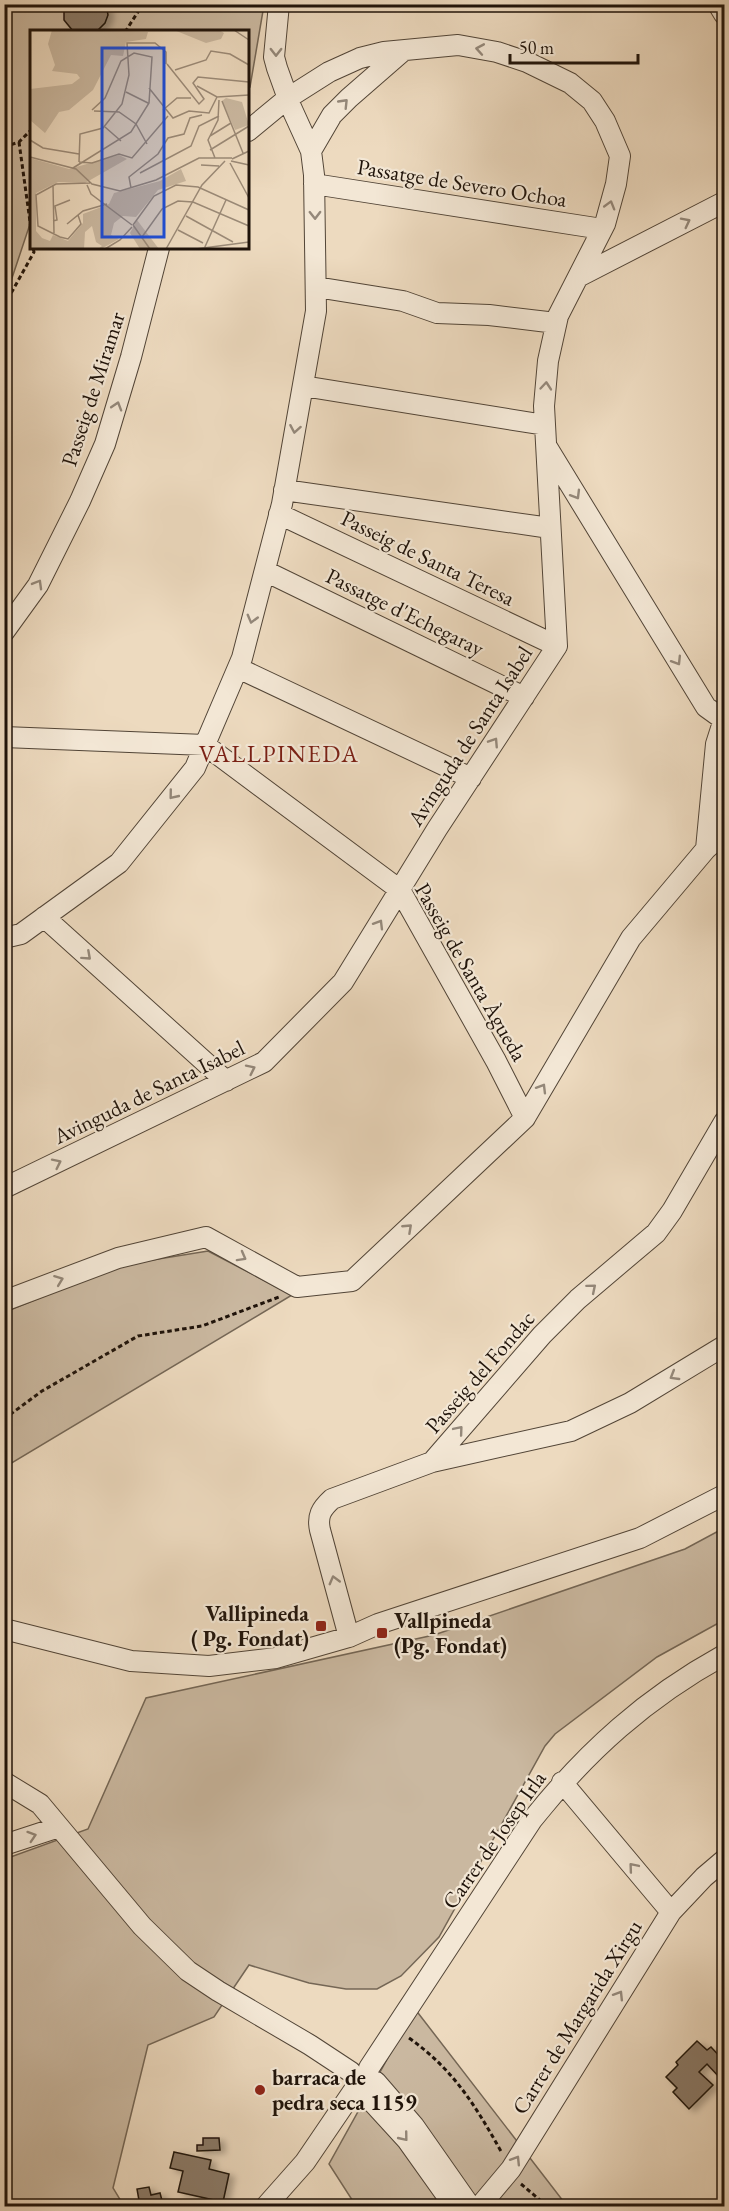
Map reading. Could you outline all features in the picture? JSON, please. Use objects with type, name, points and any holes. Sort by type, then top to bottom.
[{"type":"street","points":[[4,938],[21,934],[119,863],[195,768],[242,658],[279,514],[316,311],[314,184],[311,151],[288,98],[274,57],[279,4]]},
{"type":"street","points":[[718,4],[724,14]]},
{"type":"street","name":"Avinguda de Santa Isabel","points":[[4,1188],[264,1062],[343,982],[399,890],[557,646],[544,406],[548,361],[556,323],[602,229],[616,184],[620,156],[605,122],[592,102],[570,83],[527,62],[497,52],[458,45],[428,46],[360,58],[329,72],[288,98]]},
{"type":"street","points":[[311,151],[332,116],[403,51]]},
{"type":"street","points":[[249,130],[288,98]]},
{"type":"street","name":"Passatge de Severo Ochoa","points":[[314,184],[602,229]]},
{"type":"street","points":[[578,277],[724,202]]},
{"type":"street","name":"Passeig de Miramar","points":[[4,632],[38,585],[80,501],[105,444],[131,357],[159,249]]},
{"type":"street","points":[[316,287],[402,301],[437,313],[489,315],[556,323]]},
{"type":"street","points":[[303,386],[545,435],[706,707],[724,719],[716,744],[706,849]]},
{"type":"street","points":[[284,490],[550,528]]},
{"type":"street","name":"Passeig de Santa Teresa","points":[[279,514],[557,646]]},
{"type":"street","name":"Passatge d'Echegaray","points":[[264,571],[524,697]]},
{"type":"street","points":[[238,668],[471,778]]},
{"type":"street","points":[[4,737],[205,745]]},
{"type":"street","name":"Passeig de Santa Àgueda","points":[[205,745],[399,890],[496,1061],[525,1118]]},
{"type":"street","points":[[4,1301],[118,1258],[206,1237],[297,1287],[352,1281],[525,1118],[631,938],[706,849],[724,833]]},
{"type":"street","points":[[44,917],[226,1081]]},
{"type":"street","name":"Passeig del Fondac","points":[[349,1637],[318,1518],[323,1507],[332,1499],[432,1462],[542,1335],[578,1299],[656,1233],[672,1211],[724,1122]]},
{"type":"street","points":[[432,1462],[571,1431],[630,1403],[724,1346]]},
{"type":"street","points":[[4,1629],[131,1661],[209,1666],[276,1658],[349,1637],[378,1624],[640,1538],[724,1495]]},
{"type":"street","name":"Carrer de Josep Irla","points":[[266,2206],[301,2167],[363,2081],[532,1820],[562,1782],[634,1714],[676,1683],[724,1655]]},
{"type":"street","points":[[4,1782],[34,1799],[142,1926],[188,1971],[310,2045],[363,2081],[414,2126],[470,2206]]},
{"type":"street","points":[[562,1782],[670,1912]]},
{"type":"street","points":[[4,1845],[59,1827]]},
{"type":"street","name":"Carrer de Margarida Xirgu","points":[[480,2206],[511,2169],[670,1912],[724,1860]]},
{"type":"street","points":[[363,2081],[454,2206]]},
{"type":"path","points":[[126,30],[143,4]]},
{"type":"path","points":[[4,147],[19,142],[30,131]]},
{"type":"path","points":[[19,142],[30,222]]},
{"type":"path","points":[[4,306],[34,252],[33,249]]},
{"type":"path","points":[[4,1419],[42,1391],[138,1336],[202,1326],[306,1286]]},
{"type":"path","points":[[396,2028],[434,2055],[451,2074],[484,2121],[511,2169],[525,2188],[547,2206]]},
{"type":"shaded area","points":[[5,5],[264,5],[250,87],[249,30],[30,30],[30,224],[5,299]]},
{"type":"shaded area","points":[[208,1251],[292,1295],[5,1467],[5,1312],[121,1265]]},
{"type":"shaded area","points":[[724,1528],[724,1620],[657,1657],[555,1734],[545,1746],[439,1937],[401,1976],[377,1989],[346,1989],[309,1983],[249,1965],[214,2017],[148,2045],[113,2188],[124,2206],[5,2206],[5,1859],[88,1829],[146,1698],[434,1635],[685,1549]]},
{"type":"shaded area","points":[[415,2009],[567,2206],[356,2206],[329,2164]]},
{"type":"building","points":[[64,4],[106,4],[108,15],[105,23],[98,30],[72,30],[64,20]]},
{"type":"building","points":[[697,2041],[707,2050],[711,2047],[724,2061],[724,2074],[720,2078],[707,2064],[699,2072],[713,2085],[689,2109],[673,2092],[677,2088],[666,2077],[678,2065],[676,2062]]},
{"type":"building","points":[[203,2138],[219,2138],[220,2150],[197,2151],[197,2145],[203,2145]]},
{"type":"building","points":[[174,2152],[211,2160],[209,2169],[229,2174],[223,2202],[178,2192],[183,2171],[170,2168]]},
{"type":"building","points":[[149,2187],[151,2195],[160,2193],[163,2204],[140,2206],[137,2189]]},
{"type":"place","name":"Vallipineda ( Pg. Fondat)","points":[[321,1626]]},
{"type":"place","name":"Vallpineda (Pg. Fondat)","points":[[382,1633]]},
{"type":"place","name":"barraca de pedra seca 1159","points":[[260,2090]]},
{"type":"district","name":"VALLPINEDA","points":[[279,753]]}]
